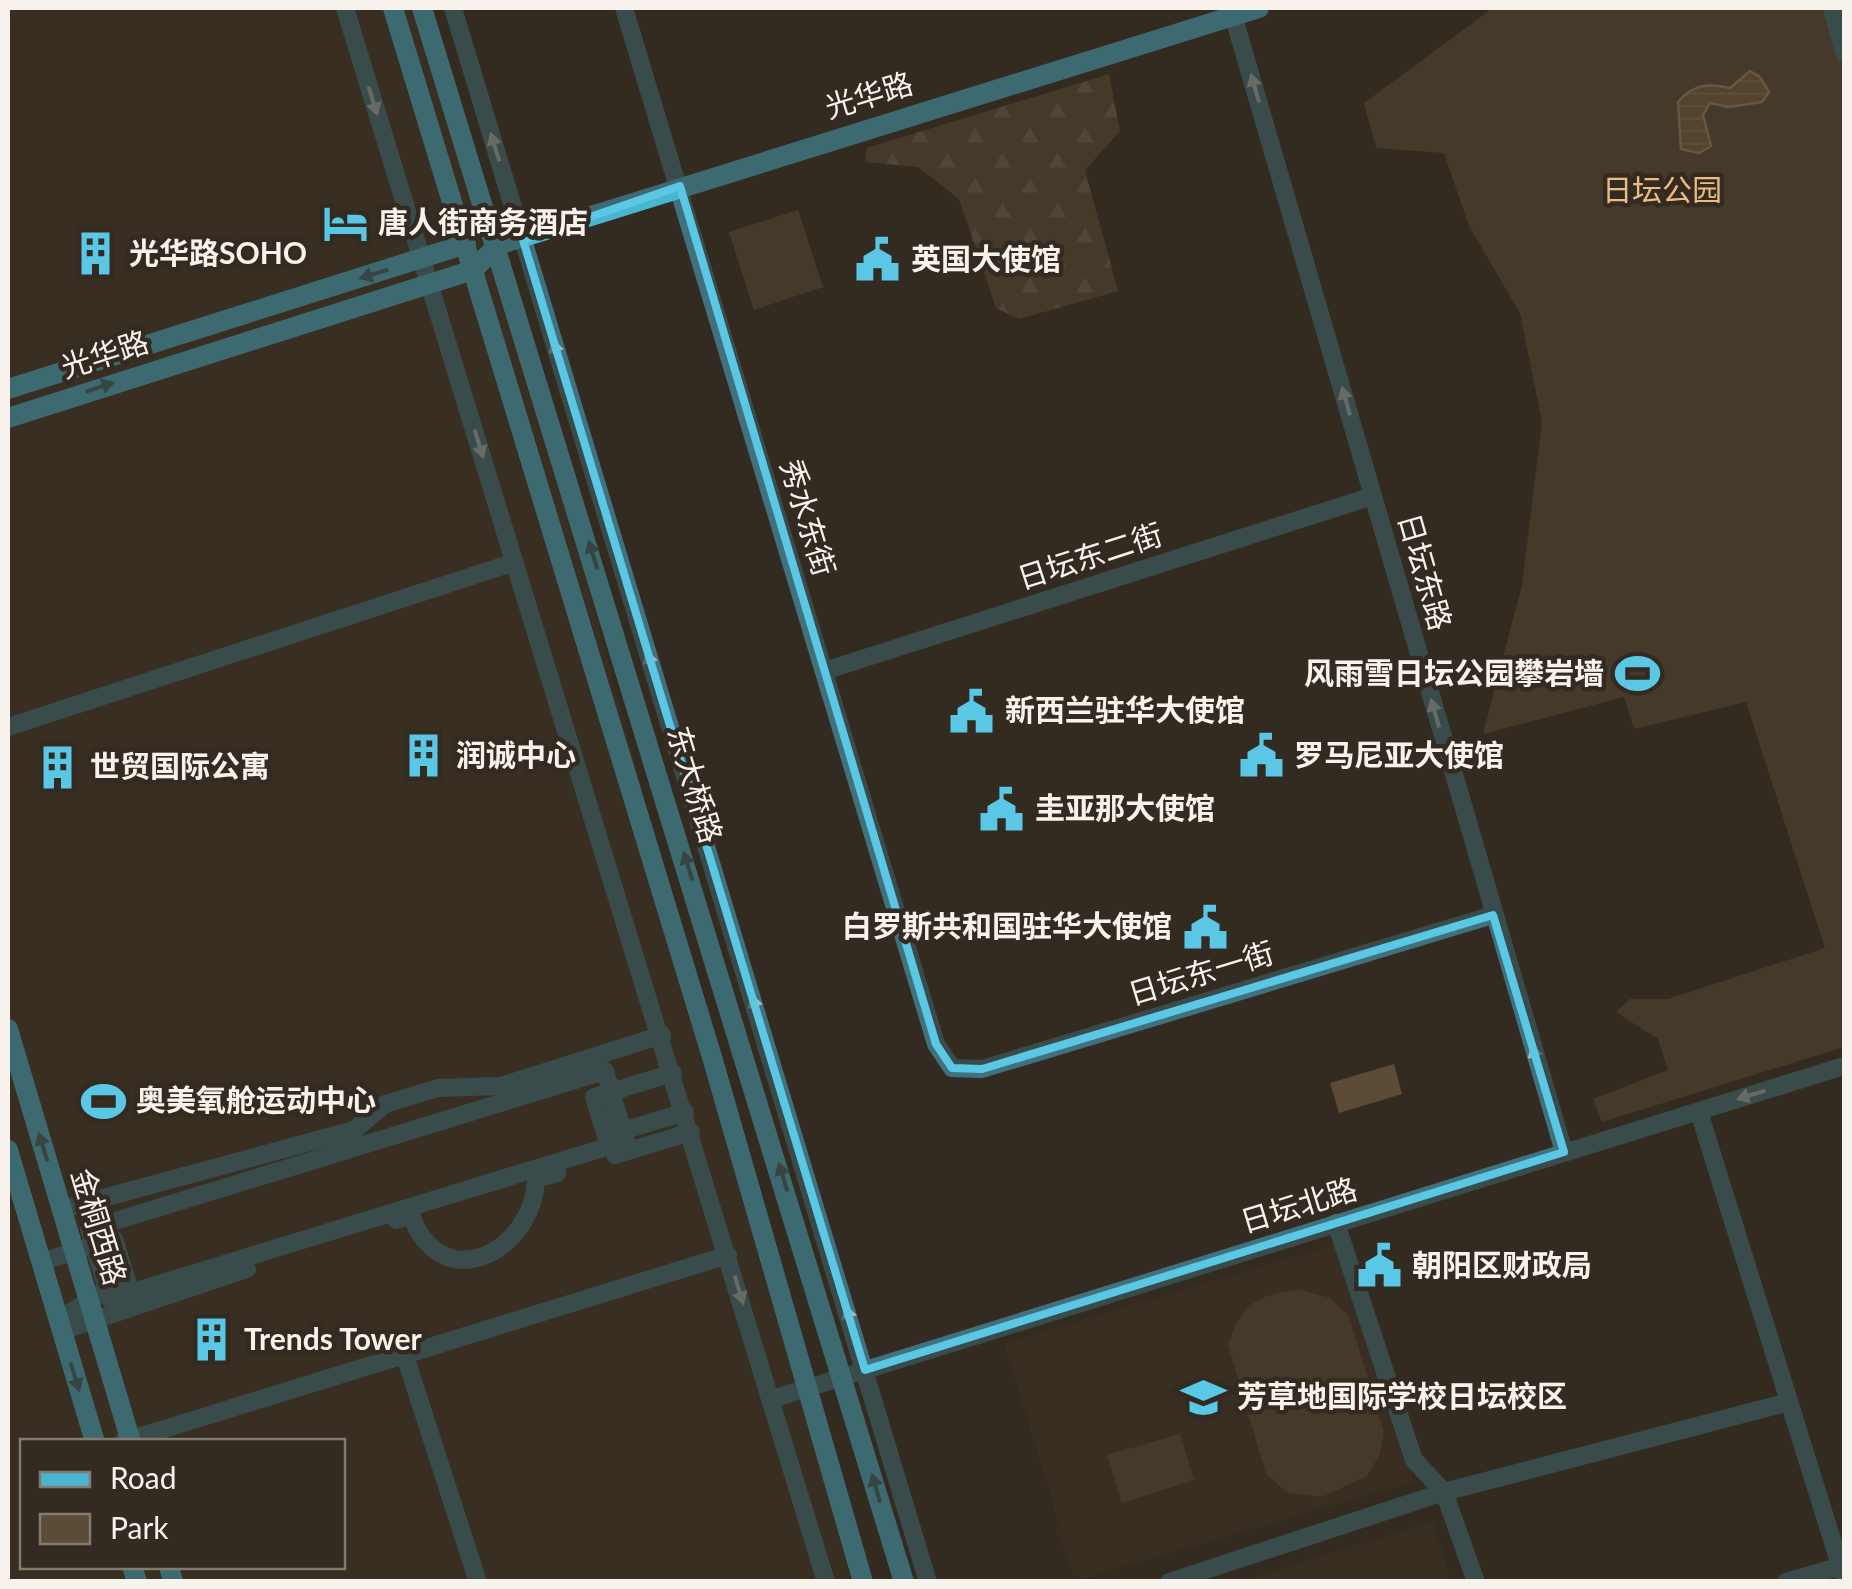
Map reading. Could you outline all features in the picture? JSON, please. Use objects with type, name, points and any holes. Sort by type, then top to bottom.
[{"type":"main road","name":"东大桥路","points":[[393,8],[809,1386],[863,1582]]},
{"type":"main road","name":"东大桥路","points":[[422,8],[498,245],[904,1582]]},
{"type":"main road","name":"光华路","points":[[8,418],[473,270],[498,245],[1233,12],[1259,8]]},
{"type":"main road","name":"光华路","points":[[8,389],[466,244]]},
{"type":"main road","name":"金桐西路","points":[[8,1029],[84,1249],[128,1439]]},
{"type":"main road","points":[[8,1150],[93,1439]]},
{"type":"street","points":[[345,8],[674,1074],[826,1582]]},
{"type":"street","points":[[453,8],[928,1582]]},
{"type":"street","name":"秀水东街","points":[[624,8],[936,1044]]},
{"type":"street","points":[[1832,8],[1844,52]]},
{"type":"street","name":"日坛东路","points":[[1233,12],[1492,915],[1564,1152]]},
{"type":"street","name":"光华路","points":[[466,244],[498,245]]},
{"type":"street","name":"日坛东二街","points":[[824,671],[1374,496]]},
{"type":"street","points":[[8,726],[516,562]]},
{"type":"street","name":"日坛东一街","points":[[936,1044],[952,1068],[982,1069],[1492,915]]},
{"type":"street","points":[[70,1207],[354,1130],[385,1104],[403,1098],[438,1088],[501,1086],[662,1036]]},
{"type":"street","name":"日坛北路","points":[[772,1400],[1844,1066]]},
{"type":"street","points":[[84,1249],[88,1229],[605,1071],[626,1141],[97,1303]]},
{"type":"street","points":[[611,1092],[674,1074]]},
{"type":"street","points":[[623,1130],[685,1112]]},
{"type":"street","points":[[1699,1112],[1843,1572],[1786,1582]]},
{"type":"street","points":[[97,1303],[411,1215],[418,1234],[435,1250],[462,1261],[498,1252],[524,1227],[536,1202],[536,1179],[691,1132]]},
{"type":"street","points":[[1336,1223],[1414,1460],[1444,1492],[1476,1582]]},
{"type":"street","points":[[41,1262],[114,1239],[128,1284],[60,1325]]},
{"type":"street","points":[[135,1439],[728,1255]]},
{"type":"street","points":[[405,1356],[478,1582]]},
{"type":"street","points":[[1169,1582],[1444,1492],[1790,1402]]},
{"type":"highlighted area","points":[[680,186],[936,1044],[952,1068],[982,1069],[1493,915],[1564,1152],[865,1370],[523,240]]},
{"type":"shaded area","points":[[8,8],[420,8],[498,245],[851,1581],[8,1581]]},
{"type":"shaded area","points":[[1750,71],[1760,77],[1769,92],[1762,102],[1728,107],[1710,103],[1703,115],[1711,146],[1699,153],[1681,149],[1678,102],[1702,86],[1730,88]]},
{"type":"shaded area","name":"芳草地国际学校日坛校区","points":[[1342,1242],[1414,1482],[1076,1581],[1055,1529],[1060,1527],[1004,1343]]},
{"type":"shaded area","points":[[1433,1521],[1452,1581],[1240,1581]]},
{"type":"green space","name":"日坛公园","points":[[1493,8],[1844,8],[1844,1047],[1602,1122],[1593,1099],[1668,1070],[1658,1039],[1616,1012],[1630,999],[1668,999],[1825,948],[1746,702],[1634,729],[1624,697],[1483,734],[1522,585],[1542,422],[1520,313],[1469,226],[1444,153],[1376,148],[1364,103]]},
{"type":"green space","points":[[1109,74],[1120,131],[1085,170],[1118,291],[1019,319],[996,308],[959,199],[918,167],[865,162],[867,148]]},
{"type":"green space","points":[[798,210],[823,287],[754,310],[729,232]]},
{"type":"green space","points":[[1394,1064],[1402,1094],[1339,1113],[1330,1083]]},
{"type":"green space","points":[[1301,1290],[1330,1298],[1349,1316],[1384,1432],[1380,1454],[1367,1476],[1322,1497],[1288,1493],[1266,1474],[1228,1345],[1239,1319],[1254,1303],[1274,1294]]},
{"type":"green space","points":[[1180,1434],[1194,1480],[1122,1503],[1107,1455]]},
{"type":"place","name":"唐人街商务酒店","points":[[345,223]]},
{"type":"place","name":"光华路SOHO","points":[[96,254]]},
{"type":"place","name":"英国大使馆","points":[[878,260]]},
{"type":"place","name":"风雨雪日坛公园攀岩墙","points":[[1637,674]]},
{"type":"place","name":"新西兰驻华大使馆","points":[[972,711]]},
{"type":"place","name":"润诚中心","points":[[423,756]]},
{"type":"place","name":"罗马尼亚大使馆","points":[[1261,756]]},
{"type":"place","name":"世贸国际公寓","points":[[57,767]]},
{"type":"place","name":"圭亚那大使馆","points":[[1002,809]]},
{"type":"place","name":"白罗斯共和国驻华大使馆","points":[[1205,927]]},
{"type":"place","name":"奥美氧舱运动中心","points":[[103,1101]]},
{"type":"place","name":"朝阳区财政局","points":[[1379,1266]]},
{"type":"place","name":"Trends Tower","points":[[211,1340]]},
{"type":"place","name":"芳草地国际学校日坛校区","points":[[1204,1397]]}]
